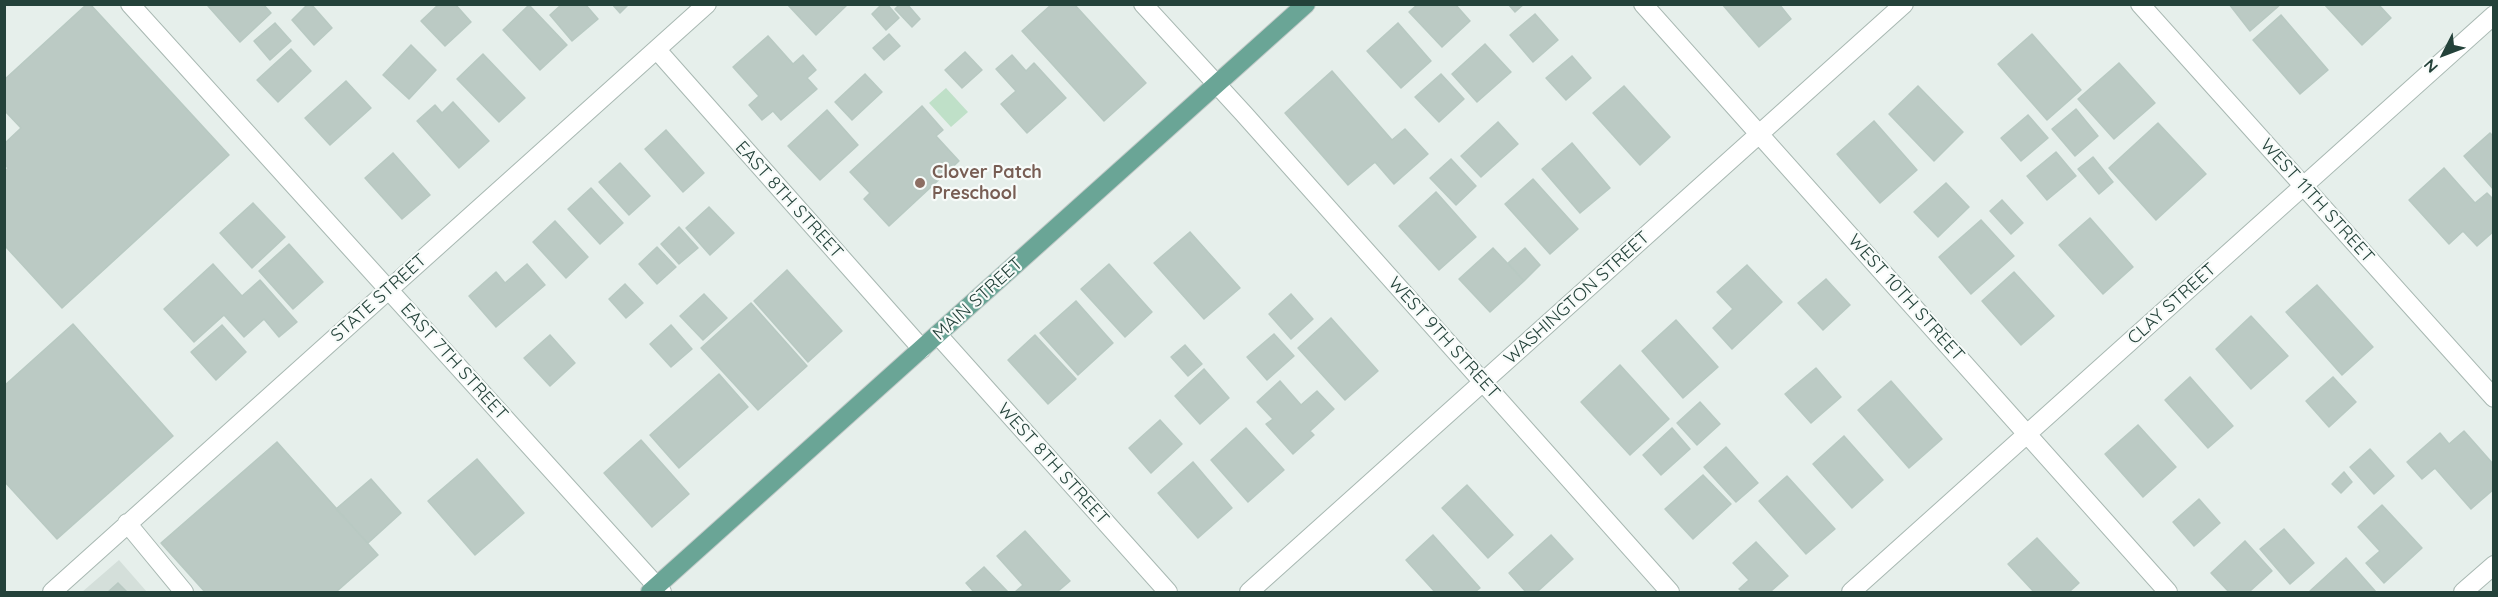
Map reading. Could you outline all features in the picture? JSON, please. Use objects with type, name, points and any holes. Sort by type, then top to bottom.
[{"type":"main road","name":"MAIN STREET","points":[[656,591],[1306,4]]},
{"type":"street","name":"EAST 7TH STREET","points":[[130,4],[656,591]]},
{"type":"street","name":"STATE STREET","points":[[52,592],[707,4]]},
{"type":"street","name":"WEST 9TH STREET","points":[[1143,4],[1670,592]]},
{"type":"street","name":"WEST 10TH STREET","points":[[1643,4],[2169,592]]},
{"type":"street","name":"WASHINGTON STREET","points":[[1250,592],[1904,4]]},
{"type":"street","name":"WEST 11TH STREET","points":[[2140,4],[2493,398]]},
{"type":"street","name":"CLAY STREET","points":[[1851,592],[2493,15]]},
{"type":"street","name":"EAST 8TH STREET","points":[[657,50],[922,349]]},
{"type":"street","name":"WEST 8TH STREET","points":[[938,335],[1168,592]]},
{"type":"street","points":[[127,523],[184,592]]},
{"type":"street","points":[[2463,592],[2493,565]]},
{"type":"shaded area","points":[[119,560],[147,592],[82,592]]},
{"type":"green space","points":[[946,88],[968,112],[951,127],[929,103]]},
{"type":"building","points":[[87,4],[90,4],[229,155],[62,308],[6,247],[4,248],[4,172],[8,168],[4,164],[4,144],[21,128],[4,110],[4,80]]},
{"type":"building","points":[[210,4],[263,4],[271,13],[240,42],[208,6]]},
{"type":"building","points":[[308,4],[311,4],[332,28],[314,45],[292,20]]},
{"type":"building","points":[[439,4],[455,4],[471,22],[445,46],[421,21]]},
{"type":"building","points":[[562,4],[585,4],[598,19],[572,41],[550,15]]},
{"type":"building","points":[[612,4],[629,4],[620,13]]},
{"type":"building","points":[[787,4],[847,4],[847,5],[816,35]]},
{"type":"building","points":[[882,4],[887,4],[899,18],[886,30],[872,14]]},
{"type":"building","points":[[900,4],[907,4],[920,19],[912,27],[895,9]]},
{"type":"building","points":[[1052,4],[1074,4],[1146,83],[1104,121],[1022,31]]},
{"type":"building","points":[[1418,4],[1455,4],[1470,21],[1442,47],[1409,12]]},
{"type":"building","points":[[1508,4],[1524,4],[1515,12]]},
{"type":"building","points":[[1722,4],[1779,4],[1791,19],[1759,47]]},
{"type":"building","points":[[2229,4],[2281,4],[2250,31]]},
{"type":"building","points":[[2324,4],[2378,4],[2391,18],[2362,45]]},
{"type":"building","points":[[529,5],[567,45],[540,70],[503,30]]},
{"type":"building","points":[[1535,14],[1558,40],[1533,62],[1510,35]]},
{"type":"building","points":[[2281,15],[2328,70],[2300,94],[2253,40]]},
{"type":"building","points":[[275,23],[291,41],[270,60],[254,41]]},
{"type":"building","points":[[1398,23],[1431,61],[1401,88],[1367,51]]},
{"type":"building","points":[[889,34],[900,46],[884,60],[873,48]]},
{"type":"building","points":[[2032,34],[2081,90],[2047,120],[1998,64]]},
{"type":"building","points":[[768,36],[793,64],[803,55],[816,70],[807,78],[817,89],[781,120],[773,111],[762,120],[749,105],[759,96],[733,67]]},
{"type":"building","points":[[1485,44],[1511,72],[1477,102],[1452,74]]},
{"type":"building","points":[[411,45],[436,70],[409,99],[383,75]]},
{"type":"building","points":[[291,49],[311,71],[278,102],[257,80]]},
{"type":"building","points":[[965,52],[982,70],[962,88],[945,70]]},
{"type":"building","points":[[483,54],[525,98],[499,122],[457,79]]},
{"type":"building","points":[[1012,55],[1026,71],[1034,63],[1066,98],[1027,133],[1001,104],[1016,91],[996,69]]},
{"type":"building","points":[[1572,56],[1591,78],[1566,100],[1546,78]]},
{"type":"building","points":[[2119,63],[2155,103],[2114,139],[2078,99]]},
{"type":"building","points":[[1332,71],[1392,140],[1405,129],[1428,154],[1394,184],[1375,162],[1348,185],[1285,113]]},
{"type":"building","points":[[865,74],[882,92],[852,120],[835,102]]},
{"type":"building","points":[[1441,74],[1464,99],[1439,122],[1415,97]]},
{"type":"building","points":[[346,81],[371,108],[330,145],[305,118]]},
{"type":"building","points":[[1624,86],[1670,137],[1640,165],[1593,113]]},
{"type":"building","points":[[1918,86],[1963,132],[1934,161],[1889,114]]},
{"type":"building","points":[[453,102],[489,141],[459,168],[417,121],[435,105],[442,113]]},
{"type":"building","points":[[922,106],[943,130],[936,136],[959,161],[889,226],[864,199],[870,193],[850,172]]},
{"type":"building","points":[[2076,109],[2098,136],[2075,156],[2052,129]]},
{"type":"building","points":[[827,110],[858,145],[820,180],[788,146]]},
{"type":"building","points":[[2028,115],[2048,138],[2021,161],[2001,138]]},
{"type":"building","points":[[1874,121],[1917,170],[1880,203],[1837,154]]},
{"type":"building","points":[[1498,122],[1518,144],[1481,177],[1461,156]]},
{"type":"building","points":[[2158,123],[2206,174],[2156,220],[2109,168]]},
{"type":"building","points":[[666,130],[704,173],[683,192],[645,149]]},
{"type":"building","points":[[2490,133],[2494,137],[2494,190],[2464,156]]},
{"type":"building","points":[[1572,143],[1610,188],[1580,213],[1542,169]]},
{"type":"building","points":[[2056,152],[2076,176],[2047,200],[2027,176]]},
{"type":"building","points":[[393,153],[430,195],[402,219],[365,178]]},
{"type":"building","points":[[2093,157],[2113,182],[2099,194],[2078,169]]},
{"type":"building","points":[[1451,159],[1476,186],[1456,205],[1430,178]]},
{"type":"building","points":[[620,163],[650,196],[629,215],[599,182]]},
{"type":"building","points":[[2444,168],[2475,203],[2487,193],[2494,200],[2494,231],[2477,246],[2463,231],[2449,244],[2409,200]]},
{"type":"building","points":[[1533,179],[1578,229],[1550,254],[1505,204]]},
{"type":"building","points":[[1946,183],[1969,207],[1938,237],[1914,212]]},
{"type":"building","points":[[591,188],[623,223],[600,244],[568,209]]},
{"type":"building","points":[[1436,192],[1476,237],[1439,270],[1399,226]]},
{"type":"building","points":[[2002,200],[2023,223],[2011,234],[1990,211]]},
{"type":"building","points":[[253,203],[285,237],[252,268],[220,233]]},
{"type":"building","points":[[709,207],[734,233],[710,255],[686,228]]},
{"type":"building","points":[[2090,218],[2133,267],[2103,294],[2059,245]]},
{"type":"building","points":[[1981,220],[2014,256],[1971,294],[1939,257]]},
{"type":"building","points":[[555,221],[588,257],[566,278],[533,242]]},
{"type":"building","points":[[679,227],[698,248],[679,264],[661,244]]},
{"type":"building","points":[[1190,232],[1240,288],[1204,319],[1154,263]]},
{"type":"building","points":[[289,244],[323,282],[293,309],[259,271]]},
{"type":"building","points":[[657,247],[676,267],[657,284],[639,264]]},
{"type":"building","points":[[1493,248],[1524,281],[1490,312],[1459,279]]},
{"type":"building","points":[[1525,248],[1540,265],[1524,281],[1508,263]]},
{"type":"building","points":[[213,264],[242,296],[260,280],[297,322],[279,337],[264,319],[244,337],[224,315],[194,342],[164,309]]},
{"type":"building","points":[[527,264],[545,285],[496,327],[469,296],[496,272],[505,283]]},
{"type":"building","points":[[1109,264],[1152,312],[1125,337],[1081,289]]},
{"type":"building","points":[[1747,265],[1782,302],[1732,349],[1713,328],[1733,309],[1717,292]]},
{"type":"building","points":[[787,270],[842,331],[808,362],[754,301]]},
{"type":"building","points":[[2014,272],[2054,316],[2021,345],[1982,301]]},
{"type":"building","points":[[1826,279],[1850,305],[1823,330],[1798,303]]},
{"type":"building","points":[[625,284],[643,303],[626,318],[609,299]]},
{"type":"building","points":[[2317,285],[2373,347],[2342,375],[2286,312]]},
{"type":"building","points":[[704,294],[727,318],[703,340],[680,316]]},
{"type":"building","points":[[1291,294],[1313,319],[1291,339],[1269,314]]},
{"type":"building","points":[[1076,301],[1113,343],[1078,375],[1040,333]]},
{"type":"building","points":[[751,303],[807,366],[758,410],[701,348]]},
{"type":"building","points":[[2251,316],[2288,356],[2251,389],[2216,349]]},
{"type":"building","points":[[1331,318],[1378,371],[1345,400],[1298,348]]},
{"type":"building","points":[[1676,320],[1718,367],[1683,398],[1642,351]]},
{"type":"building","points":[[73,324],[173,436],[57,539],[4,481],[4,386]]},
{"type":"building","points":[[222,325],[246,352],[216,380],[191,352]]},
{"type":"building","points":[[671,325],[692,349],[671,367],[650,344]]},
{"type":"building","points":[[1274,334],[1294,356],[1267,380],[1247,357]]},
{"type":"building","points":[[550,335],[575,363],[550,386],[524,358]]},
{"type":"building","points":[[1035,335],[1076,379],[1048,404],[1008,360]]},
{"type":"building","points":[[1185,345],[1202,364],[1188,376],[1171,357]]},
{"type":"building","points":[[1620,365],[1669,419],[1630,455],[1581,402]]},
{"type":"building","points":[[1816,368],[1841,397],[1811,423],[1785,394]]},
{"type":"building","points":[[1204,369],[1229,398],[1200,424],[1175,396]]},
{"type":"building","points":[[719,374],[748,407],[679,468],[650,435]]},
{"type":"building","points":[[2190,377],[2233,426],[2208,448],[2165,400]]},
{"type":"building","points":[[2333,377],[2356,402],[2329,427],[2306,401]]},
{"type":"building","points":[[1280,381],[1301,405],[1317,391],[1334,409],[1310,431],[1314,435],[1293,454],[1266,424],[1273,419],[1257,402]]},
{"type":"building","points":[[1891,381],[1942,439],[1909,468],[1858,410]]},
{"type":"building","points":[[1700,402],[1720,424],[1697,445],[1677,423]]},
{"type":"building","points":[[1160,420],[1182,444],[1151,473],[1129,448]]},
{"type":"building","points":[[2138,425],[2176,467],[2143,497],[2105,454]]},
{"type":"building","points":[[1246,428],[1284,470],[1248,502],[1211,460]]},
{"type":"building","points":[[1672,428],[1690,449],[1661,475],[1643,455]]},
{"type":"building","points":[[2464,431],[2494,465],[2494,489],[2471,509],[2435,468],[2422,479],[2407,462],[2440,433],[2449,444]]},
{"type":"building","points":[[1844,436],[1883,480],[1852,508],[1813,464]]},
{"type":"building","points":[[641,440],[689,494],[652,527],[604,473]]},
{"type":"building","points":[[277,442],[378,555],[336,592],[205,592],[161,543]]},
{"type":"building","points":[[1726,447],[1758,483],[1736,502],[1704,467]]},
{"type":"building","points":[[2370,449],[2394,476],[2374,494],[2350,467]]},
{"type":"building","points":[[477,459],[524,513],[475,555],[428,501]]},
{"type":"building","points":[[1193,462],[1232,508],[1198,538],[1158,493]]},
{"type":"building","points":[[2344,472],[2352,482],[2341,493],[2332,484]]},
{"type":"building","points":[[1703,475],[1731,504],[1693,539],[1665,509]]},
{"type":"building","points":[[1787,476],[1835,529],[1806,554],[1759,501]]},
{"type":"building","points":[[371,479],[401,513],[368,543],[336,509]]},
{"type":"building","points":[[1467,485],[1513,535],[1488,558],[1442,508]]},
{"type":"building","points":[[2199,499],[2220,523],[2194,546],[2173,522]]},
{"type":"building","points":[[2382,505],[2422,548],[2384,583],[2366,563],[2380,551],[2358,527]]},
{"type":"building","points":[[2284,529],[2314,563],[2290,584],[2260,549]]},
{"type":"building","points":[[1025,531],[1070,581],[1057,592],[1015,592],[1023,585],[997,556]]},
{"type":"building","points":[[1433,535],[1480,588],[1475,592],[1435,592],[1406,560]]},
{"type":"building","points":[[1551,535],[1573,559],[1537,592],[1526,592],[1509,573]]},
{"type":"building","points":[[2037,538],[2079,583],[2069,592],[2034,592],[2008,564]]},
{"type":"building","points":[[2245,541],[2272,571],[2249,592],[2229,592],[2211,573]]},
{"type":"building","points":[[1756,542],[1788,576],[1770,592],[1743,592],[1739,589],[1749,580],[1733,563]]},
{"type":"building","points":[[2346,558],[2376,592],[2310,591]]},
{"type":"building","points":[[984,567],[1008,592],[974,592],[966,583]]},
{"type":"building","points":[[118,583],[127,592],[108,592]]},
{"type":"place","name":"Clover Patch Preschool","points":[[920,183]]}]
